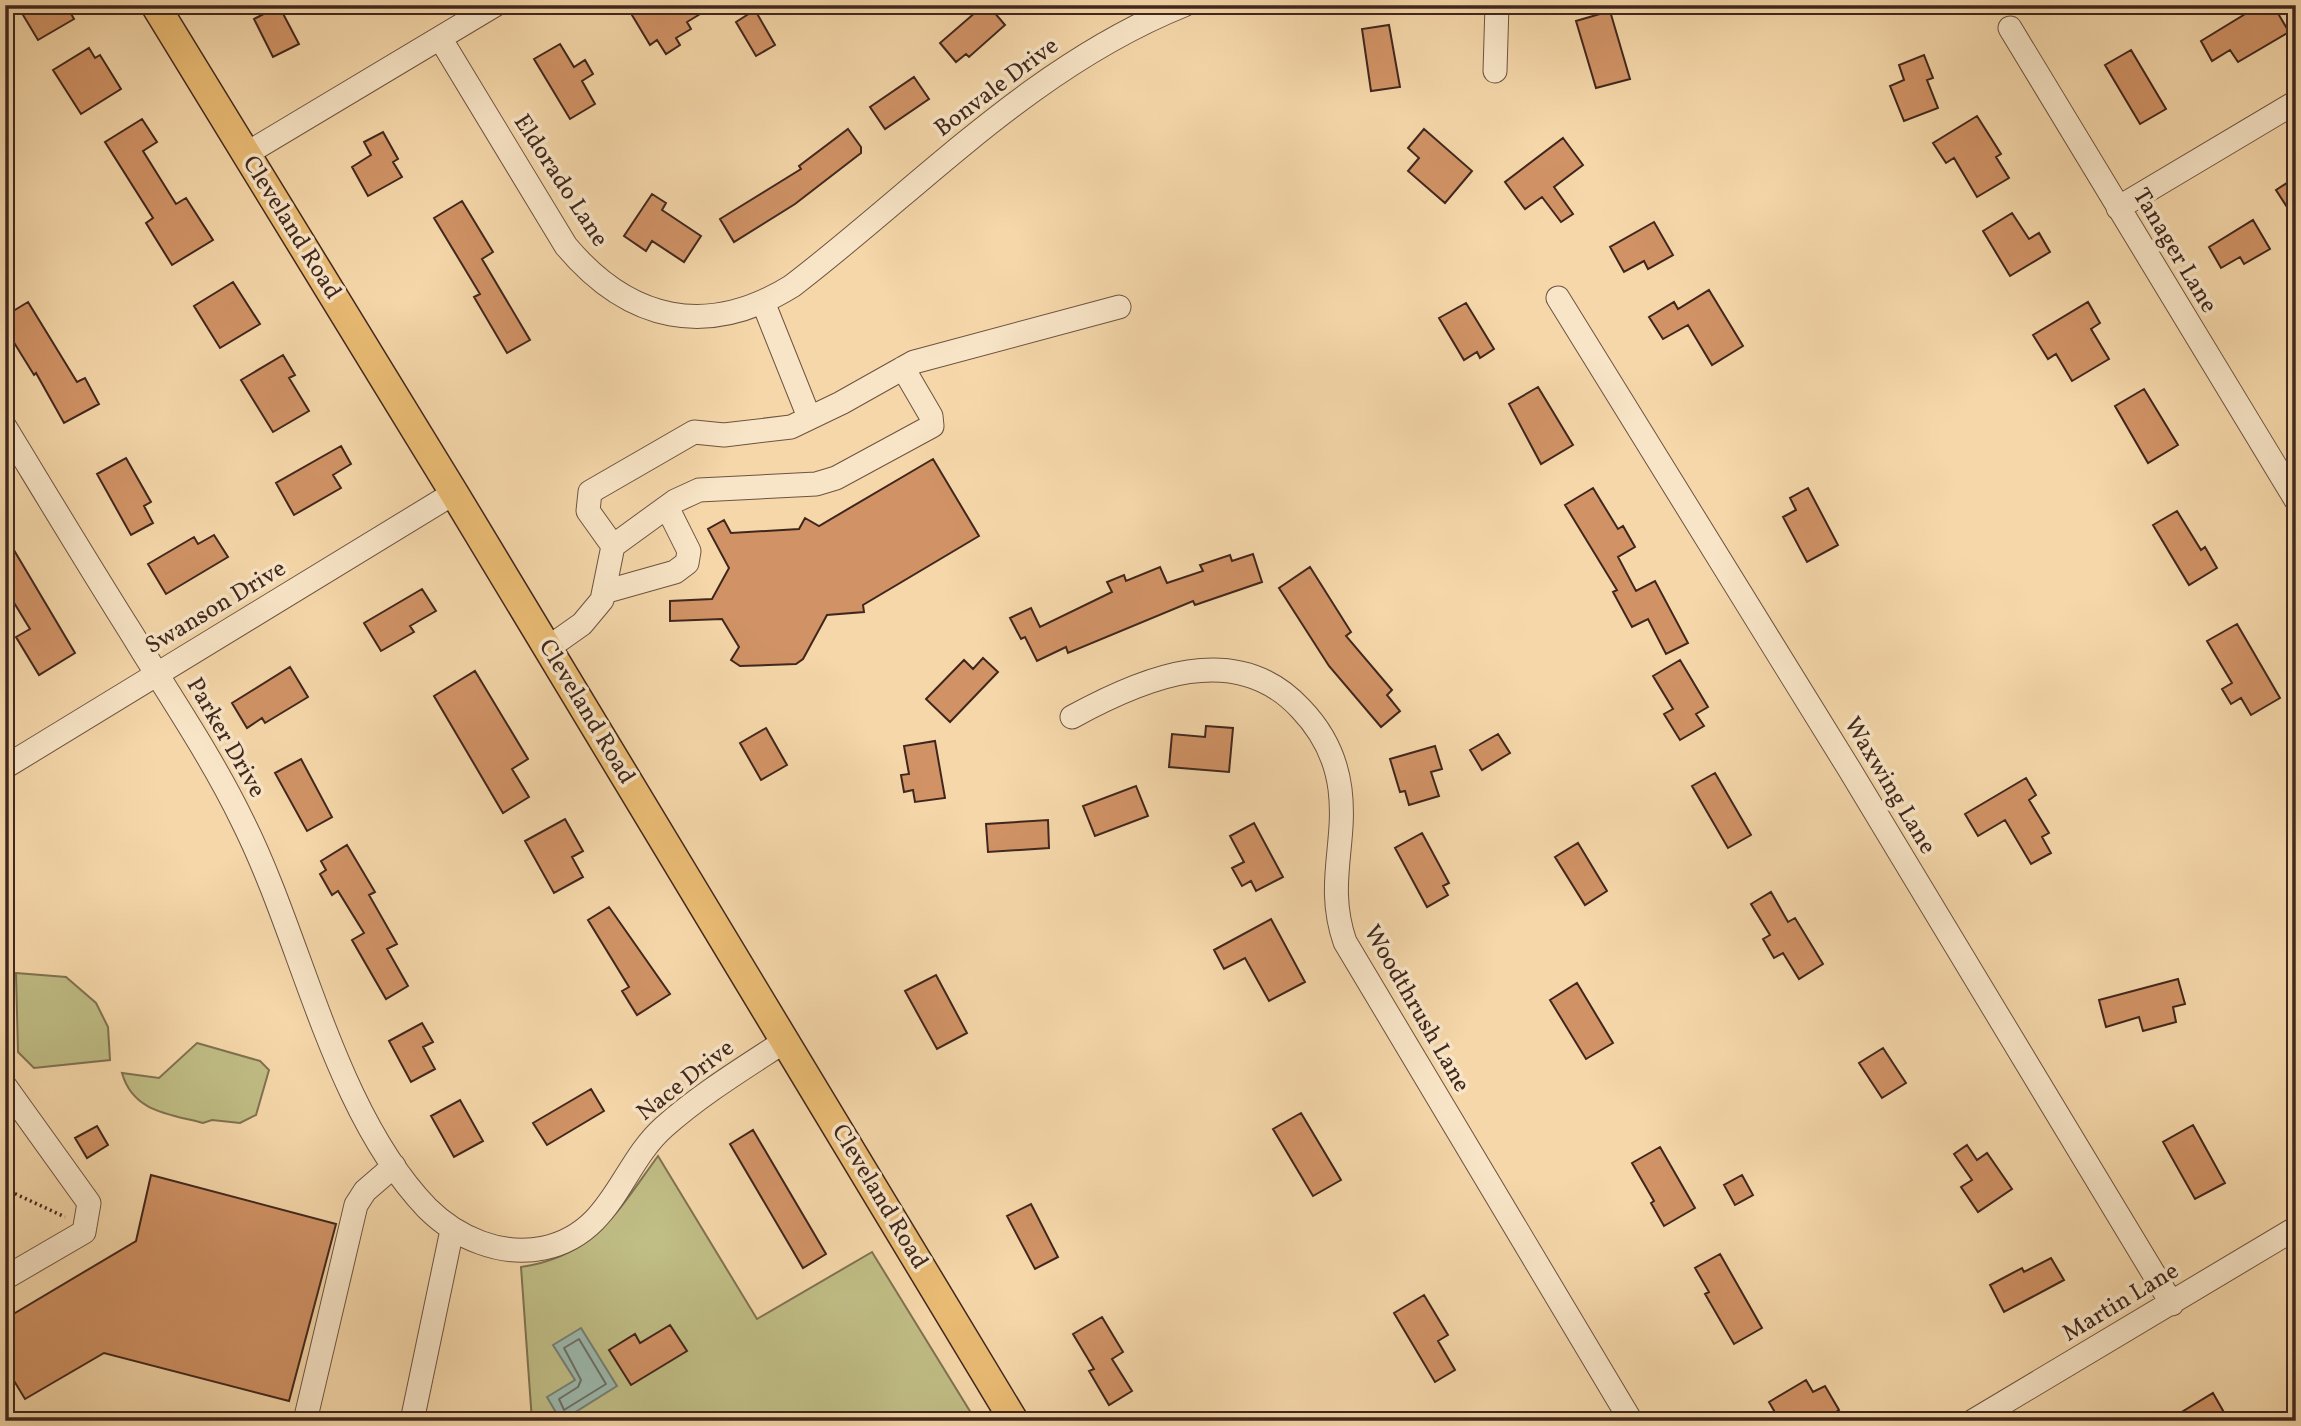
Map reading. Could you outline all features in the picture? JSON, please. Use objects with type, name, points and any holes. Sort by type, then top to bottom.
[{"type":"main road","name":"Cleveland Road","points":[[155,5],[454,493],[1014,1421]]},
{"type":"street","points":[[246,155],[495,5]]},
{"type":"street","name":"Bonvale Drive","points":[[920,180],[1027,93],[1088,52],[1184,5]]},
{"type":"street","points":[[1495,71],[1497,5]]},
{"type":"street","name":"Tanager Lane","points":[[2010,28],[2296,500]]},
{"type":"street","name":"Eldorado Lane","points":[[440,38],[566,246],[605,286],[625,300],[667,314],[722,314],[763,302],[792,286],[920,180]]},
{"type":"street","points":[[2118,208],[2296,102]]},
{"type":"street","name":"Waxwing Lane","points":[[1558,298],[1847,767],[2172,1304]]},
{"type":"street","points":[[763,302],[809,417]]},
{"type":"street","points":[[613,547],[588,511],[590,492],[694,432],[724,435],[791,427],[914,362],[1119,307]]},
{"type":"street","points":[[548,648],[582,624],[602,600],[613,547],[667,507],[699,490],[826,481],[932,426],[931,416],[903,368]]},
{"type":"street","name":"Parker Drive","points":[[5,427],[241,817],[263,864],[336,1057],[356,1098]]},
{"type":"street","name":"Swanson Drive","points":[[5,767],[454,493]]},
{"type":"street","points":[[604,592],[675,572],[687,563],[689,551],[667,507]]},
{"type":"street","name":"Woodthrush Lane","points":[[1072,717],[1129,688],[1161,676],[1194,669],[1217,669],[1242,673],[1270,684],[1311,719],[1327,743],[1340,792],[1334,899],[1345,942],[1631,1421]]},
{"type":"street","name":"Nace Drive","points":[[356,1098],[394,1166],[426,1207],[452,1230],[496,1247],[525,1250],[546,1248],[568,1238],[608,1207],[641,1152],[661,1129],[711,1090],[785,1041]]},
{"type":"street","points":[[5,1086],[89,1203],[84,1231],[5,1278]]},
{"type":"street","points":[[305,1421],[356,1205],[365,1191],[394,1166]]},
{"type":"street","name":"Martin Lane","points":[[1973,1421],[2296,1228]]},
{"type":"street","points":[[412,1421],[452,1230]]},
{"type":"path","points":[[5,1189],[59,1213],[84,1231]]},
{"type":"shaded area","points":[[16,973],[66,977],[96,1003],[108,1027],[110,1060],[34,1068],[18,1052]]},
{"type":"shaded area","points":[[197,1043],[260,1061],[269,1070],[256,1115],[240,1123],[212,1120],[203,1123],[165,1114],[143,1104],[127,1086],[122,1073],[159,1078]]},
{"type":"shaded area","points":[[658,1156],[757,1319],[872,1252],[976,1421],[532,1421],[521,1267],[568,1253],[586,1242],[616,1213]]},
{"type":"water","points":[[581,1328],[617,1386],[561,1421],[547,1397],[575,1380],[553,1345]]},
{"type":"building","points":[[17,5],[66,5],[74,19],[38,40]]},
{"type":"building","points":[[648,5],[715,5],[687,22],[691,29],[676,38],[680,45],[666,54],[657,40],[650,45],[632,15]]},
{"type":"building","points":[[984,5],[988,5],[1005,25],[969,57],[966,54],[956,62],[940,43]]},
{"type":"building","points":[[2260,5],[2273,5],[2289,32],[2238,62],[2230,50],[2212,61],[2201,41]]},
{"type":"building","points":[[279,6],[299,44],[273,57],[254,19]]},
{"type":"building","points":[[755,10],[775,45],[756,56],[736,22]]},
{"type":"building","points":[[1610,11],[1630,79],[1596,88],[1576,21]]},
{"type":"building","points":[[1389,25],[1400,87],[1371,91],[1362,29]]},
{"type":"building","points":[[560,44],[574,67],[585,60],[593,74],[582,81],[595,104],[570,119],[534,59]]},
{"type":"building","points":[[89,48],[95,58],[100,55],[121,89],[81,114],[53,70]]},
{"type":"building","points":[[2131,50],[2166,109],[2140,124],[2105,65]]},
{"type":"building","points":[[1924,55],[1933,78],[1927,80],[1938,108],[1904,121],[1890,86],[1904,80],[1899,65]]},
{"type":"building","points":[[914,77],[929,99],[885,129],[870,107]]},
{"type":"building","points":[[1977,116],[2001,154],[1996,157],[2009,178],[1977,197],[1954,158],[1946,163],[1933,143]]},
{"type":"building","points":[[142,119],[157,142],[143,151],[176,204],[186,198],[213,240],[172,265],[146,223],[153,218],[105,142]]},
{"type":"building","points":[[848,129],[861,147],[861,153],[795,204],[734,242],[720,219],[801,169],[799,166]]},
{"type":"building","points":[[1424,129],[1472,171],[1445,203],[1408,171],[1419,158],[1408,148]]},
{"type":"building","points":[[383,132],[398,159],[393,162],[402,177],[368,196],[352,167],[371,155],[364,142]]},
{"type":"building","points":[[1563,138],[1583,165],[1554,187],[1573,214],[1561,222],[1542,197],[1525,209],[1505,182]]},
{"type":"building","points":[[2296,177],[2296,221],[2276,190]]},
{"type":"building","points":[[652,194],[666,203],[662,210],[701,236],[684,262],[652,241],[646,251],[624,236]]},
{"type":"building","points":[[462,201],[493,252],[482,259],[530,340],[507,353],[474,297],[480,294],[434,218]]},
{"type":"building","points":[[2012,213],[2029,239],[2039,233],[2050,252],[2010,276],[1983,231]]},
{"type":"building","points":[[2253,220],[2270,249],[2244,264],[2240,257],[2221,268],[2209,247]]},
{"type":"building","points":[[1654,222],[1673,255],[1648,269],[1644,261],[1624,272],[1610,247]]},
{"type":"building","points":[[233,282],[260,324],[220,348],[194,306]]},
{"type":"building","points":[[1709,290],[1743,346],[1712,365],[1688,325],[1663,339],[1649,317],[1674,302],[1678,309]]},
{"type":"building","points":[[28,302],[77,382],[85,378],[99,404],[64,423],[36,373],[34,375],[5,328],[5,316]]},
{"type":"building","points":[[2088,302],[2100,323],[2091,329],[2109,359],[2072,381],[2056,354],[2048,359],[2033,335]]},
{"type":"building","points":[[1466,303],[1494,349],[1480,358],[1477,352],[1464,360],[1439,318]]},
{"type":"building","points":[[283,355],[295,375],[289,378],[309,411],[273,432],[241,380]]},
{"type":"building","points":[[1538,387],[1573,445],[1541,464],[1509,404]]},
{"type":"building","points":[[2144,389],[2178,445],[2148,463],[2115,406]]},
{"type":"building","points":[[341,446],[351,464],[333,475],[341,488],[294,515],[276,483]]},
{"type":"building","points":[[126,458],[151,502],[144,506],[153,523],[131,535],[97,474]]},
{"type":"building","points":[[933,459],[979,536],[863,605],[864,612],[827,615],[803,659],[796,664],[740,666],[731,660],[739,647],[722,619],[670,621],[670,601],[712,599],[729,568],[708,529],[724,520],[731,533],[799,529],[805,518],[819,526]]},
{"type":"building","points":[[1593,488],[1618,529],[1623,526],[1635,547],[1618,557],[1636,591],[1655,581],[1688,643],[1666,654],[1648,619],[1632,627],[1613,592],[1617,590],[1565,505]]},
{"type":"building","points":[[1808,488],[1838,545],[1807,562],[1783,517],[1796,510],[1790,498]]},
{"type":"building","points":[[2177,511],[2201,550],[2205,547],[2217,568],[2189,585],[2153,525]]},
{"type":"building","points":[[5,535],[75,653],[39,675],[16,637],[30,629],[5,588]]},
{"type":"building","points":[[214,535],[228,557],[166,594],[148,564],[194,537],[198,544]]},
{"type":"building","points":[[1253,554],[1262,582],[1195,605],[1193,601],[1068,653],[1066,647],[1037,661],[1025,637],[1021,639],[1010,618],[1031,608],[1040,627],[1112,592],[1107,582],[1124,575],[1126,581],[1160,567],[1167,583],[1203,571],[1200,565],[1230,555],[1232,561]]},
{"type":"building","points":[[1310,567],[1351,632],[1346,636],[1392,690],[1387,695],[1400,711],[1381,727],[1329,666],[1279,588]]},
{"type":"building","points":[[422,589],[436,611],[410,626],[414,632],[381,651],[364,623]]},
{"type":"building","points":[[2237,624],[2280,698],[2251,715],[2241,698],[2231,704],[2222,689],[2232,683],[2207,641]]},
{"type":"building","points":[[983,658],[998,672],[950,722],[926,699],[964,660],[973,669]]},
{"type":"building","points":[[1680,660],[1708,707],[1696,714],[1704,726],[1680,740],[1664,714],[1673,709],[1653,676]]},
{"type":"building","points":[[290,667],[308,697],[265,723],[262,718],[247,728],[232,703]]},
{"type":"building","points":[[475,671],[528,759],[512,769],[529,797],[503,813],[434,696]]},
{"type":"building","points":[[1206,726],[1233,728],[1229,772],[1169,767],[1172,734],[1205,737]]},
{"type":"building","points":[[766,728],[787,765],[761,780],[740,743]]},
{"type":"building","points":[[1498,734],[1510,753],[1482,770],[1470,750]]},
{"type":"building","points":[[935,741],[945,798],[915,802],[913,790],[904,792],[901,775],[909,774],[904,746]]},
{"type":"building","points":[[1435,746],[1442,769],[1431,772],[1439,796],[1409,805],[1405,791],[1400,792],[1390,759]]},
{"type":"building","points":[[301,759],[332,817],[307,831],[275,773]]},
{"type":"building","points":[[1715,773],[1751,835],[1728,848],[1692,786]]},
{"type":"building","points":[[2026,778],[2036,795],[2029,800],[2049,833],[2042,837],[2051,853],[2031,864],[2005,820],[1978,836],[1965,814]]},
{"type":"building","points":[[1136,786],[1148,816],[1095,836],[1083,806]]},
{"type":"building","points":[[565,819],[583,851],[572,857],[583,877],[554,893],[525,841]]},
{"type":"building","points":[[1048,820],[1049,848],[988,852],[986,824]]},
{"type":"building","points":[[1254,823],[1283,877],[1256,891],[1251,881],[1242,886],[1232,868],[1244,862],[1230,836]]},
{"type":"building","points":[[1422,833],[1449,883],[1443,886],[1448,895],[1427,907],[1395,848]]},
{"type":"building","points":[[1578,843],[1607,891],[1585,905],[1555,857]]},
{"type":"building","points":[[347,845],[375,892],[369,895],[397,944],[387,949],[408,986],[386,999],[352,940],[364,933],[338,891],[332,895],[320,874],[326,870],[321,861]]},
{"type":"building","points":[[1771,892],[1788,922],[1795,918],[1823,964],[1799,979],[1783,953],[1774,958],[1763,939],[1770,935],[1751,904]]},
{"type":"building","points":[[609,907],[670,994],[637,1015],[622,991],[629,987],[588,920]]},
{"type":"building","points":[[1271,919],[1305,982],[1269,1001],[1245,958],[1224,969],[1214,950]]},
{"type":"building","points":[[936,975],[967,1033],[937,1049],[905,991]]},
{"type":"building","points":[[2178,979],[2185,1004],[2173,1007],[2176,1022],[2143,1031],[2139,1017],[2106,1027],[2099,1000]]},
{"type":"building","points":[[1577,983],[1613,1043],[1586,1059],[1550,1000]]},
{"type":"building","points":[[422,1023],[433,1042],[423,1047],[435,1069],[411,1082],[389,1041]]},
{"type":"building","points":[[1883,1048],[1906,1083],[1882,1098],[1859,1063]]},
{"type":"building","points":[[591,1089],[604,1111],[547,1145],[533,1123]]},
{"type":"building","points":[[460,1100],[483,1141],[454,1157],[431,1116]]},
{"type":"building","points":[[1301,1113],[1341,1180],[1313,1196],[1273,1129]]},
{"type":"building","points":[[2193,1125],[2225,1183],[2195,1199],[2163,1142]]},
{"type":"building","points":[[97,1126],[108,1145],[87,1158],[75,1138]]},
{"type":"building","points":[[753,1130],[826,1254],[803,1268],[730,1144]]},
{"type":"building","points":[[1967,1145],[1977,1160],[1987,1153],[2012,1189],[1978,1212],[1961,1187],[1972,1180],[1954,1154]]},
{"type":"building","points":[[1660,1147],[1695,1208],[1664,1226],[1651,1203],[1654,1201],[1632,1163]]},
{"type":"building","points":[[151,1175],[336,1224],[289,1401],[104,1353],[25,1399],[5,1366],[5,1319],[136,1241]]},
{"type":"building","points":[[1742,1175],[1753,1195],[1735,1205],[1724,1185]]},
{"type":"building","points":[[1031,1204],[1058,1257],[1035,1269],[1007,1216]]},
{"type":"building","points":[[1720,1254],[1762,1328],[1734,1344],[1705,1294],[1709,1292],[1695,1268]]},
{"type":"building","points":[[2051,1258],[2064,1280],[2004,1312],[1990,1285],[2022,1268],[2024,1272]]},
{"type":"building","points":[[1424,1295],[1448,1335],[1438,1341],[1455,1370],[1435,1382],[1394,1313]]},
{"type":"building","points":[[1102,1317],[1123,1352],[1112,1359],[1132,1391],[1109,1405],[1089,1371],[1094,1369],[1073,1334]]},
{"type":"building","points":[[670,1325],[687,1351],[631,1385],[609,1350],[635,1334],[640,1343]]},
{"type":"building","points":[[1806,1380],[1813,1392],[1825,1386],[1839,1410],[1822,1421],[1780,1421],[1769,1402]]},
{"type":"building","points":[[2213,1393],[2226,1416],[2218,1421],[2167,1421]]}]
